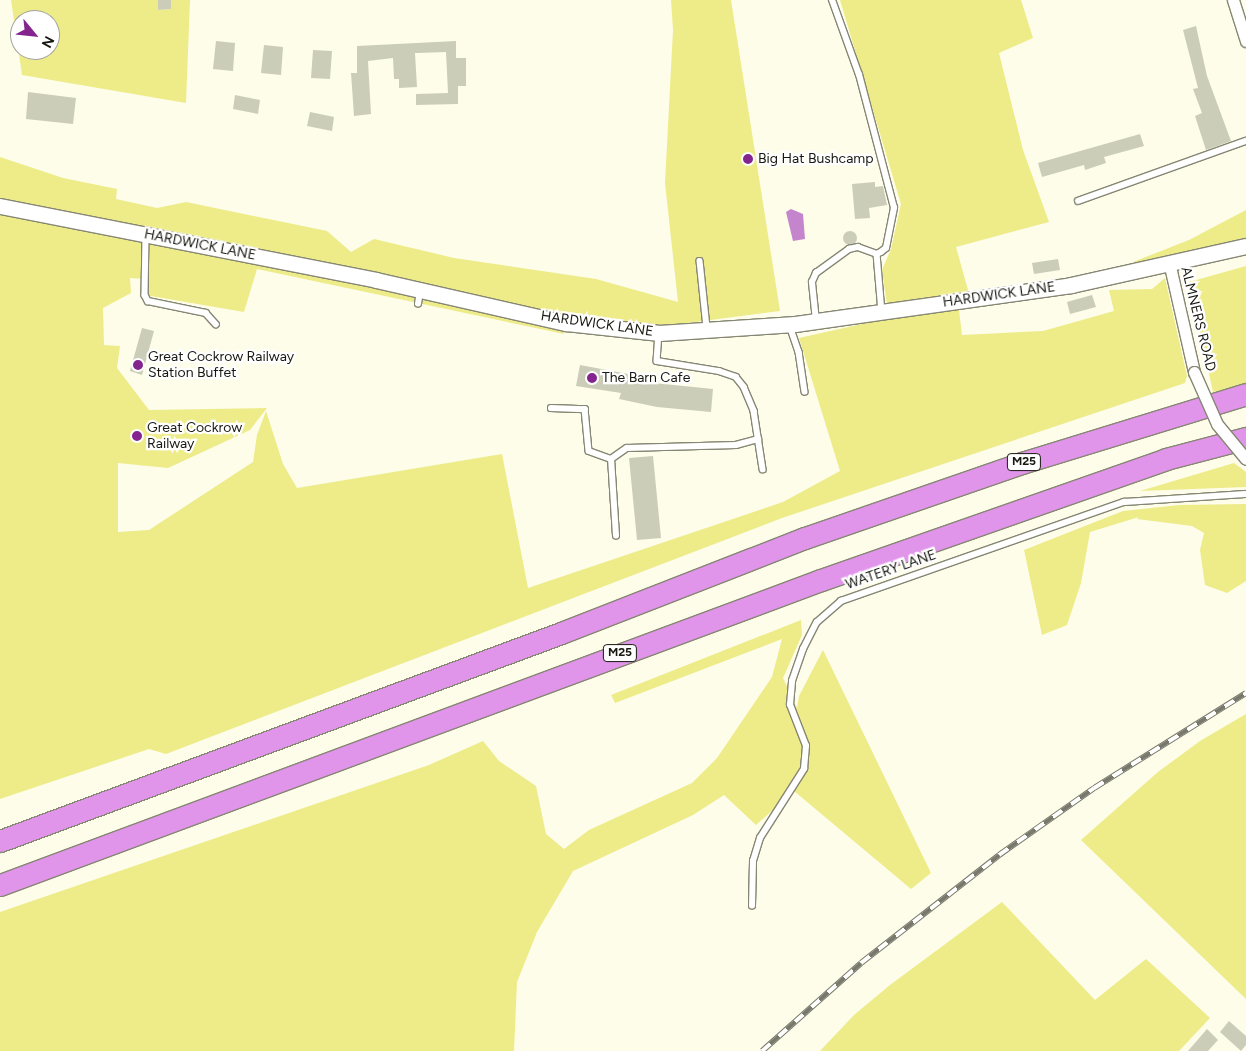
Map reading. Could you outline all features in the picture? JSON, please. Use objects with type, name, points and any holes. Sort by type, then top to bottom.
[{"type":"highway","name":"M25","points":[[0,841],[561,633],[805,538],[1022,463],[1246,394]]},
{"type":"highway","name":"M25","points":[[0,885],[821,580],[1166,459],[1246,438]]},
{"type":"street","points":[[1233,0],[1246,40]]},
{"type":"street","name":"HARDWICK LANE","points":[[0,206],[146,234],[419,297],[566,323],[658,333],[707,332],[790,324],[1071,286],[1169,262],[1246,246]]},
{"type":"street","name":"ALMNERS ROAD","points":[[1169,262],[1194,372],[1217,424],[1246,459]]},
{"type":"lane","points":[[832,0],[859,76],[892,198],[886,248],[877,254]]},
{"type":"lane","points":[[1078,201],[1246,141]]},
{"type":"lane","points":[[146,234],[145,295],[148,301],[206,313],[216,324]]},
{"type":"lane","points":[[816,321],[812,282],[816,274],[849,249],[858,246],[877,254]]},
{"type":"lane","points":[[877,254],[882,312]]},
{"type":"lane","points":[[700,261],[707,332]]},
{"type":"lane","points":[[790,324],[799,352],[805,392]]},
{"type":"lane","points":[[658,333],[657,361],[719,370],[736,377],[744,387],[754,411],[763,469]]},
{"type":"lane","points":[[551,408],[585,408],[589,450],[610,460]]},
{"type":"lane","points":[[610,460],[627,448],[736,445],[758,439]]},
{"type":"lane","points":[[610,460],[616,536]]},
{"type":"lane","name":"WATERY LANE","points":[[752,906],[753,861],[760,838],[804,769],[806,746],[790,705],[792,681],[803,649],[817,622],[841,601],[1124,502],[1246,494]]},
{"type":"shaded area","points":[[11,0],[158,0],[158,10],[171,9],[171,0],[190,0],[186,103],[22,75],[20,60],[60,60],[60,10],[12,10]]},
{"type":"shaded area","points":[[671,0],[731,0],[780,311],[680,324],[680,334],[566,323],[564,334],[257,269],[244,312],[145,295],[145,279],[130,278],[131,293],[103,308],[104,345],[120,346],[117,368],[149,410],[267,408],[250,430],[168,468],[118,463],[118,532],[149,530],[253,462],[257,435],[266,411],[283,464],[297,488],[502,454],[528,588],[783,502],[840,471],[799,338],[889,318],[882,270],[891,249],[901,204],[840,0],[1021,0],[1033,38],[999,53],[1023,150],[1049,222],[956,247],[968,290],[959,310],[962,335],[1043,331],[1114,311],[1109,290],[1152,289],[1165,278],[1187,376],[1185,383],[782,518],[166,754],[149,749],[0,799],[0,157],[63,178],[117,189],[116,199],[157,208],[186,202],[327,231],[351,252],[374,239],[454,258],[596,279],[678,302],[665,183],[673,30]]},
{"type":"shaded area","points":[[791,209],[803,214],[805,239],[793,241],[786,212]]},
{"type":"shaded area","points":[[1246,210],[1246,239],[1151,262],[1133,262],[1189,240]]},
{"type":"shaded area","points":[[1246,266],[1246,385],[1213,392],[1189,282]]},
{"type":"shaded area","points":[[1234,463],[1246,472],[1246,487],[1140,491]]},
{"type":"shaded area","points":[[1246,504],[1246,581],[1227,593],[1205,585],[1200,550],[1204,533],[1192,526],[1137,519],[1139,517],[1090,532],[1081,583],[1067,625],[1042,635],[1024,550],[1123,511],[1179,505]]},
{"type":"shaded area","points":[[801,620],[802,635],[783,678],[797,708],[799,696],[823,650],[931,873],[911,889],[794,791],[756,825],[724,795],[693,815],[573,871],[537,932],[517,982],[514,1051],[0,1051],[0,912],[429,765],[483,741],[499,761],[536,786],[546,834],[564,849],[589,830],[692,783],[717,758],[772,677],[782,639],[615,703],[611,695]]},
{"type":"shaded area","points":[[1246,714],[1246,999],[1081,840],[1158,772],[1200,741]]},
{"type":"shaded area","points":[[1002,902],[1095,1000],[1146,959],[1210,1018],[1179,1051],[820,1051],[854,1015],[890,985]]},
{"type":"building","points":[[158,0],[171,0],[171,9],[158,10]]},
{"type":"building","points":[[1196,26],[1207,76],[1231,141],[1206,150],[1195,116],[1202,113],[1193,89],[1198,88],[1183,30]]},
{"type":"building","points":[[216,41],[235,43],[233,71],[213,69]]},
{"type":"building","points":[[456,41],[456,58],[466,58],[466,86],[458,86],[458,104],[416,105],[416,94],[448,93],[446,52],[415,53],[417,87],[399,88],[399,79],[394,79],[393,58],[368,61],[371,114],[354,116],[351,73],[357,73],[357,46]]},
{"type":"building","points":[[264,45],[283,47],[281,75],[261,73]]},
{"type":"building","points":[[313,50],[332,51],[330,79],[311,78]]},
{"type":"building","points":[[28,92],[76,98],[73,124],[26,119]]},
{"type":"building","points":[[235,95],[260,100],[258,114],[233,109]]},
{"type":"building","points":[[310,112],[334,117],[332,131],[307,126]]},
{"type":"building","points":[[1140,134],[1144,146],[1104,157],[1106,163],[1085,170],[1084,165],[1042,177],[1038,163]]},
{"type":"building","points":[[875,182],[875,187],[883,186],[887,205],[869,208],[870,218],[855,219],[852,184]]},
{"type":"building","points":[[850,231],[855,233],[857,238],[855,243],[850,245],[845,243],[843,238],[845,233]]},
{"type":"building","points":[[1058,259],[1060,270],[1034,274],[1032,263]]},
{"type":"building","points":[[1092,295],[1096,307],[1070,314],[1067,302]]},
{"type":"building","points":[[142,328],[154,331],[142,375],[130,371]]},
{"type":"building","points":[[580,365],[655,379],[654,383],[713,389],[711,412],[657,407],[619,399],[621,393],[576,386]]},
{"type":"building","points":[[653,456],[661,538],[637,540],[629,458]]},
{"type":"building","points":[[1229,1021],[1246,1036],[1246,1045],[1241,1051],[1220,1032]]},
{"type":"building","points":[[1207,1029],[1218,1040],[1208,1051],[1188,1051]]},
{"type":"railway","points":[[762,1051],[861,963],[999,855],[1094,788],[1246,693]]},
{"type":"place","name":"Big Hat Bushcamp","points":[[748,159]]},
{"type":"place","name":"Great Cockrow Railway Station Buffet","points":[[138,365]]},
{"type":"place","name":"The Barn Cafe","points":[[592,378]]},
{"type":"place","name":"Great Cockrow Railway","points":[[137,436]]}]
